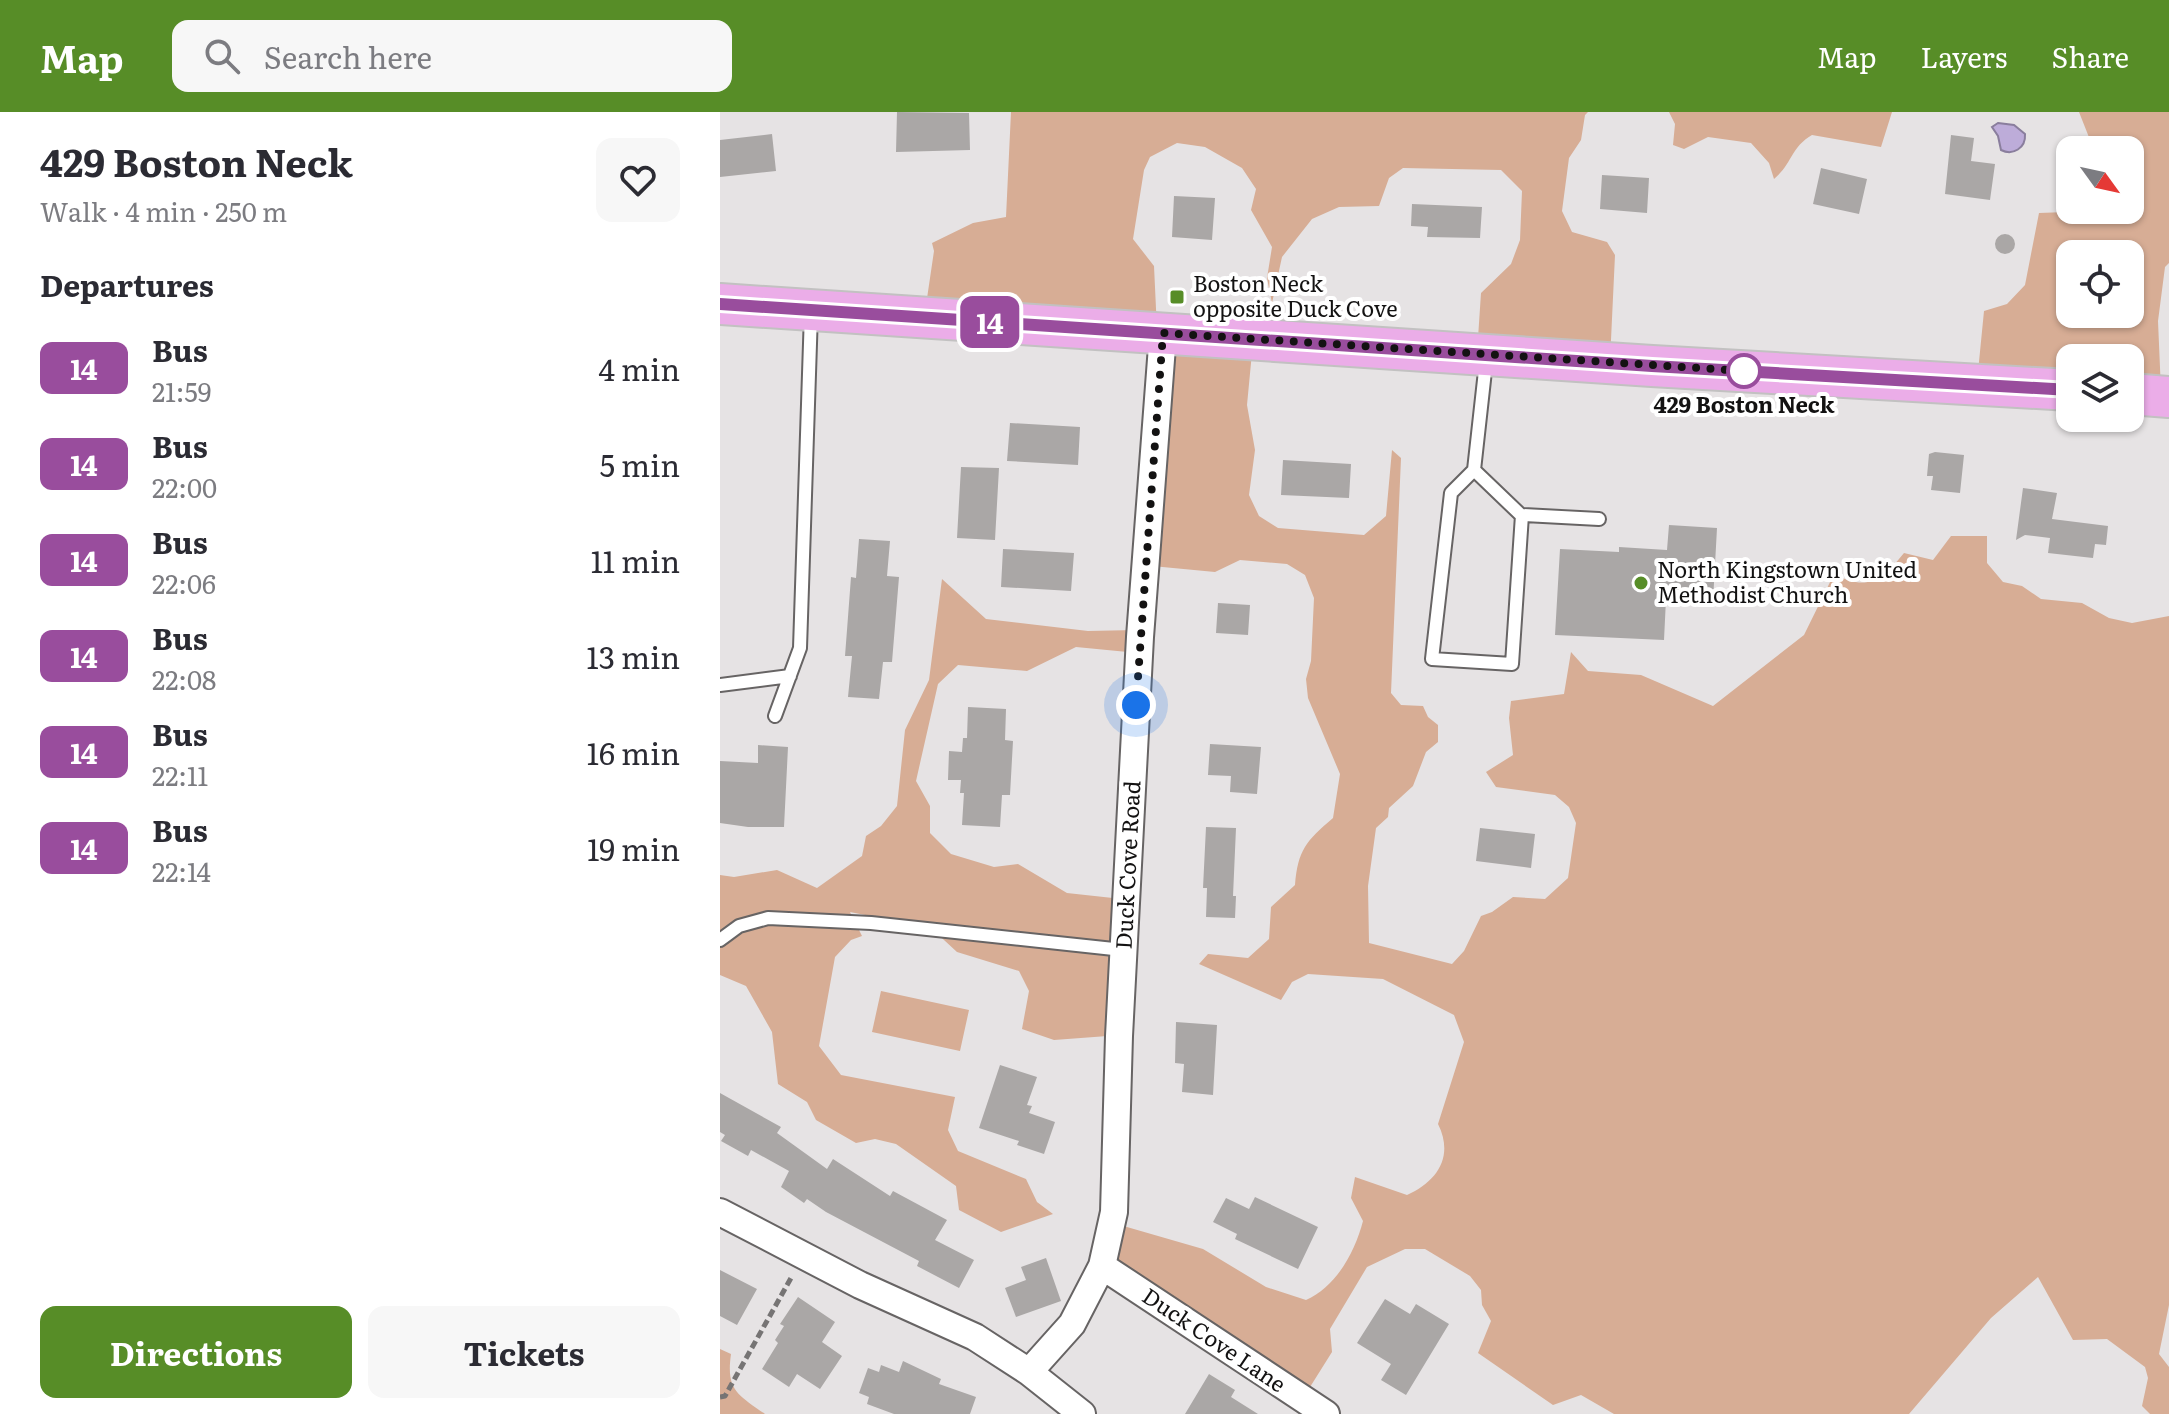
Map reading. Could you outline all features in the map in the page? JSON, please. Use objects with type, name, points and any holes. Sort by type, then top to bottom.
[{"type":"main road","points":[[720,304],[2056,389]]},
{"type":"main road","points":[[2144,395],[2169,397]]},
{"type":"street","name":"Duck Cove Road","points":[[1029,1372],[1072,1324],[1102,1266],[1114,1212],[1123,950],[1140,637],[1163,333]]},
{"type":"street","points":[[720,1212],[860,1285],[975,1337],[1029,1372],[1082,1414]]},
{"type":"street","name":"Duck Cove Lane","points":[[1102,1266],[1326,1414]]},
{"type":"lane","points":[[775,716],[800,648],[811,310]]},
{"type":"lane","points":[[1487,355],[1474,470],[1451,493],[1432,659],[1512,664],[1522,516]]},
{"type":"lane","points":[[1474,470],[1522,516],[1599,519]]},
{"type":"lane","points":[[720,685],[790,676]]},
{"type":"lane","points":[[720,940],[739,926],[768,918],[871,923],[1123,950]]},
{"type":"path","points":[[720,1397],[725,1396],[803,1256]]},
{"type":"shaded area","points":[[1011,112],[1588,112],[1581,140],[1569,158],[1562,211],[1572,232],[1607,242],[1615,255],[1610,361],[1477,353],[1481,293],[1511,264],[1520,240],[1522,191],[1501,170],[1403,168],[1389,178],[1379,206],[1339,207],[1312,219],[1282,257],[1272,303],[1267,278],[1272,247],[1251,210],[1256,189],[1242,168],[1205,147],[1177,143],[1150,157],[1144,170],[1133,239],[1154,266],[1157,330],[925,312],[934,251],[932,243],[973,223],[1006,217]]},
{"type":"shaded area","points":[[1669,112],[1892,112],[1881,147],[1812,135],[1799,145],[1774,179],[1769,163],[1751,143],[1708,137],[1684,149],[1673,145],[1675,124]]},
{"type":"shaded area","points":[[2079,112],[2169,112],[2169,263],[2165,267],[2158,321],[2161,391],[2144,392],[2144,344],[2056,344],[2056,389],[1977,382],[1984,311],[2007,304],[2025,285],[2039,213],[2056,212],[2056,224],[2144,224],[2144,136],[2088,136]]},
{"type":"shaded area","points":[[1998,123],[2014,125],[2025,134],[2018,150],[2001,150],[1992,127]]},
{"type":"shaded area","points":[[1253,342],[1247,405],[1255,450],[1249,495],[1259,516],[1278,528],[1364,535],[1386,516],[1392,450],[1401,458],[1391,693],[1401,705],[1423,706],[1428,717],[1438,725],[1438,742],[1426,752],[1413,786],[1389,808],[1388,817],[1376,828],[1368,886],[1369,943],[1452,964],[1464,951],[1481,916],[1513,897],[1545,899],[1568,878],[1576,823],[1569,807],[1555,795],[1496,787],[1486,772],[1513,755],[1509,718],[1511,701],[1564,694],[1571,652],[1588,671],[1641,675],[1713,706],[1804,635],[1834,574],[1856,582],[1874,580],[1889,570],[1904,553],[1933,560],[1951,536],[1987,536],[1987,563],[2003,582],[2022,586],[2041,599],[2082,603],[2109,618],[2132,623],[2169,616],[2169,1305],[2159,1354],[2169,1367],[2169,1414],[2150,1414],[2142,1406],[2148,1378],[2145,1367],[2107,1339],[2073,1340],[2038,1277],[1991,1318],[1909,1414],[1614,1414],[1581,1395],[1553,1405],[1478,1353],[1491,1321],[1482,1305],[1481,1290],[1470,1276],[1425,1249],[1405,1249],[1367,1267],[1330,1329],[1332,1352],[1305,1395],[1107,1256],[1120,1225],[1203,1249],[1266,1287],[1306,1300],[1317,1294],[1343,1267],[1363,1221],[1351,1198],[1355,1177],[1407,1195],[1435,1175],[1444,1147],[1438,1124],[1464,1042],[1454,1015],[1383,979],[1308,974],[1292,982],[1281,1000],[1199,964],[1208,954],[1248,958],[1269,939],[1271,907],[1295,885],[1301,854],[1316,833],[1333,818],[1340,774],[1308,698],[1306,679],[1311,661],[1314,598],[1305,575],[1287,564],[1240,560],[1215,572],[1152,566],[1164,343]]},
{"type":"shaded area","points":[[942,579],[986,619],[1088,631],[1136,630],[1138,653],[1076,647],[1027,671],[958,665],[938,684],[916,781],[930,806],[930,833],[951,854],[994,867],[1018,864],[1067,893],[1122,899],[1121,1035],[1054,1040],[1022,1029],[1029,991],[1019,971],[957,952],[931,928],[850,912],[862,936],[851,940],[835,957],[819,1046],[841,1075],[955,1097],[948,1130],[958,1151],[1026,1179],[1037,1202],[1053,1214],[1001,1232],[959,1210],[956,1186],[896,1144],[875,1139],[856,1143],[816,1120],[807,1102],[778,1084],[772,1032],[746,986],[720,975],[720,875],[734,877],[777,870],[817,888],[862,856],[866,836],[881,826],[897,806],[905,730],[929,680]]},
{"type":"shaded area","points":[[881,991],[969,1010],[960,1051],[872,1032]]},
{"type":"shaded area","points":[[720,1349],[731,1354],[730,1376],[736,1390],[765,1414],[720,1414]]},
{"type":"building","points":[[897,112],[969,113],[970,150],[896,152]]},
{"type":"building","points":[[772,134],[776,171],[720,177],[720,140]]},
{"type":"building","points":[[1951,135],[1974,138],[1971,161],[1995,164],[1990,200],[1945,194]]},
{"type":"building","points":[[1821,168],[1867,179],[1859,214],[1813,204]]},
{"type":"building","points":[[1602,175],[1649,178],[1647,213],[1600,209]]},
{"type":"building","points":[[1174,196],[1215,198],[1212,240],[1172,237]]},
{"type":"building","points":[[1412,204],[1482,207],[1480,238],[1427,237],[1428,227],[1411,226]]},
{"type":"building","points":[[2005,234],[2012,237],[2015,244],[2012,251],[2005,254],[1998,251],[1995,244],[1998,237]]},
{"type":"building","points":[[1010,423],[1080,427],[1078,465],[1007,461]]},
{"type":"building","points":[[1929,454],[1964,455],[1960,493],[1931,490],[1933,476],[1927,476]]},
{"type":"building","points":[[1283,460],[1351,464],[1349,498],[1281,495]]},
{"type":"building","points":[[961,467],[999,468],[995,540],[957,538]]},
{"type":"building","points":[[2023,488],[2057,493],[2052,519],[2108,526],[2106,545],[2095,544],[2093,558],[2048,553],[2050,538],[2025,535],[2016,540]]},
{"type":"building","points":[[1669,525],[1717,528],[1713,601],[1666,599],[1664,640],[1555,635],[1560,549],[1619,552],[1619,547],[1667,550]]},
{"type":"building","points":[[859,539],[890,541],[887,576],[899,577],[892,662],[883,662],[879,699],[848,697],[852,656],[845,656],[851,577],[856,578]]},
{"type":"building","points":[[1003,549],[1074,553],[1071,591],[1001,587]]},
{"type":"building","points":[[1218,603],[1250,605],[1248,635],[1216,633]]},
{"type":"building","points":[[968,707],[1006,709],[1005,740],[1013,741],[1010,795],[1002,795],[1000,827],[962,825],[964,793],[960,793],[961,780],[948,780],[949,751],[962,752],[963,738],[967,738]]},
{"type":"building","points":[[1210,744],[1261,747],[1257,794],[1230,792],[1231,776],[1208,775]]},
{"type":"building","points":[[758,745],[788,747],[784,827],[720,823],[720,761],[758,763]]},
{"type":"building","points":[[1206,827],[1236,828],[1235,918],[1206,917],[1207,888],[1203,888]]},
{"type":"building","points":[[1480,828],[1535,834],[1531,868],[1476,861]]},
{"type":"building","points":[[1176,1022],[1217,1025],[1213,1095],[1182,1092],[1184,1064],[1175,1063]]},
{"type":"building","points":[[1000,1065],[1037,1077],[1027,1105],[1032,1106],[1029,1113],[1055,1122],[1044,1154],[1017,1145],[1019,1141],[979,1128]]},
{"type":"building","points":[[720,1093],[781,1127],[777,1133],[827,1169],[833,1159],[890,1196],[893,1191],[947,1220],[935,1240],[974,1260],[959,1288],[917,1266],[919,1261],[807,1199],[804,1203],[781,1187],[789,1171],[751,1150],[748,1156],[721,1141],[725,1135],[720,1132]]},
{"type":"building","points":[[1255,1197],[1318,1227],[1298,1269],[1235,1239],[1237,1234],[1213,1222],[1226,1198],[1249,1209]]},
{"type":"building","points":[[1046,1258],[1061,1301],[1016,1317],[1005,1288],[1026,1280],[1021,1267]]},
{"type":"building","points":[[720,1270],[757,1289],[737,1325],[720,1316]]},
{"type":"building","points":[[798,1297],[835,1322],[822,1342],[842,1356],[820,1389],[797,1374],[789,1387],[762,1369],[778,1343],[775,1340],[784,1326],[780,1324]]},
{"type":"building","points":[[1385,1299],[1410,1314],[1416,1304],[1449,1324],[1406,1395],[1381,1380],[1391,1364],[1357,1343]]},
{"type":"building","points":[[903,1361],[941,1379],[939,1384],[976,1397],[970,1414],[894,1414],[867,1404],[869,1397],[859,1393],[868,1368],[879,1372],[881,1365],[899,1372]]},
{"type":"building","points":[[1209,1374],[1235,1390],[1231,1397],[1258,1414],[1185,1414]]},
{"type":"bus line","name":"14","points":[[720,304],[1652,366],[2056,389]]},
{"type":"place","name":"Boston Neck opposite Duck Cove","points":[[1177,297]]},
{"type":"place","name":"429 Boston Neck","points":[[1744,371]]},
{"type":"place","name":"North Kingstown United Methodist Church","points":[[1641,583]]},
{"type":"route","points":[[1136,705],[1163,333],[1744,371]]}]
